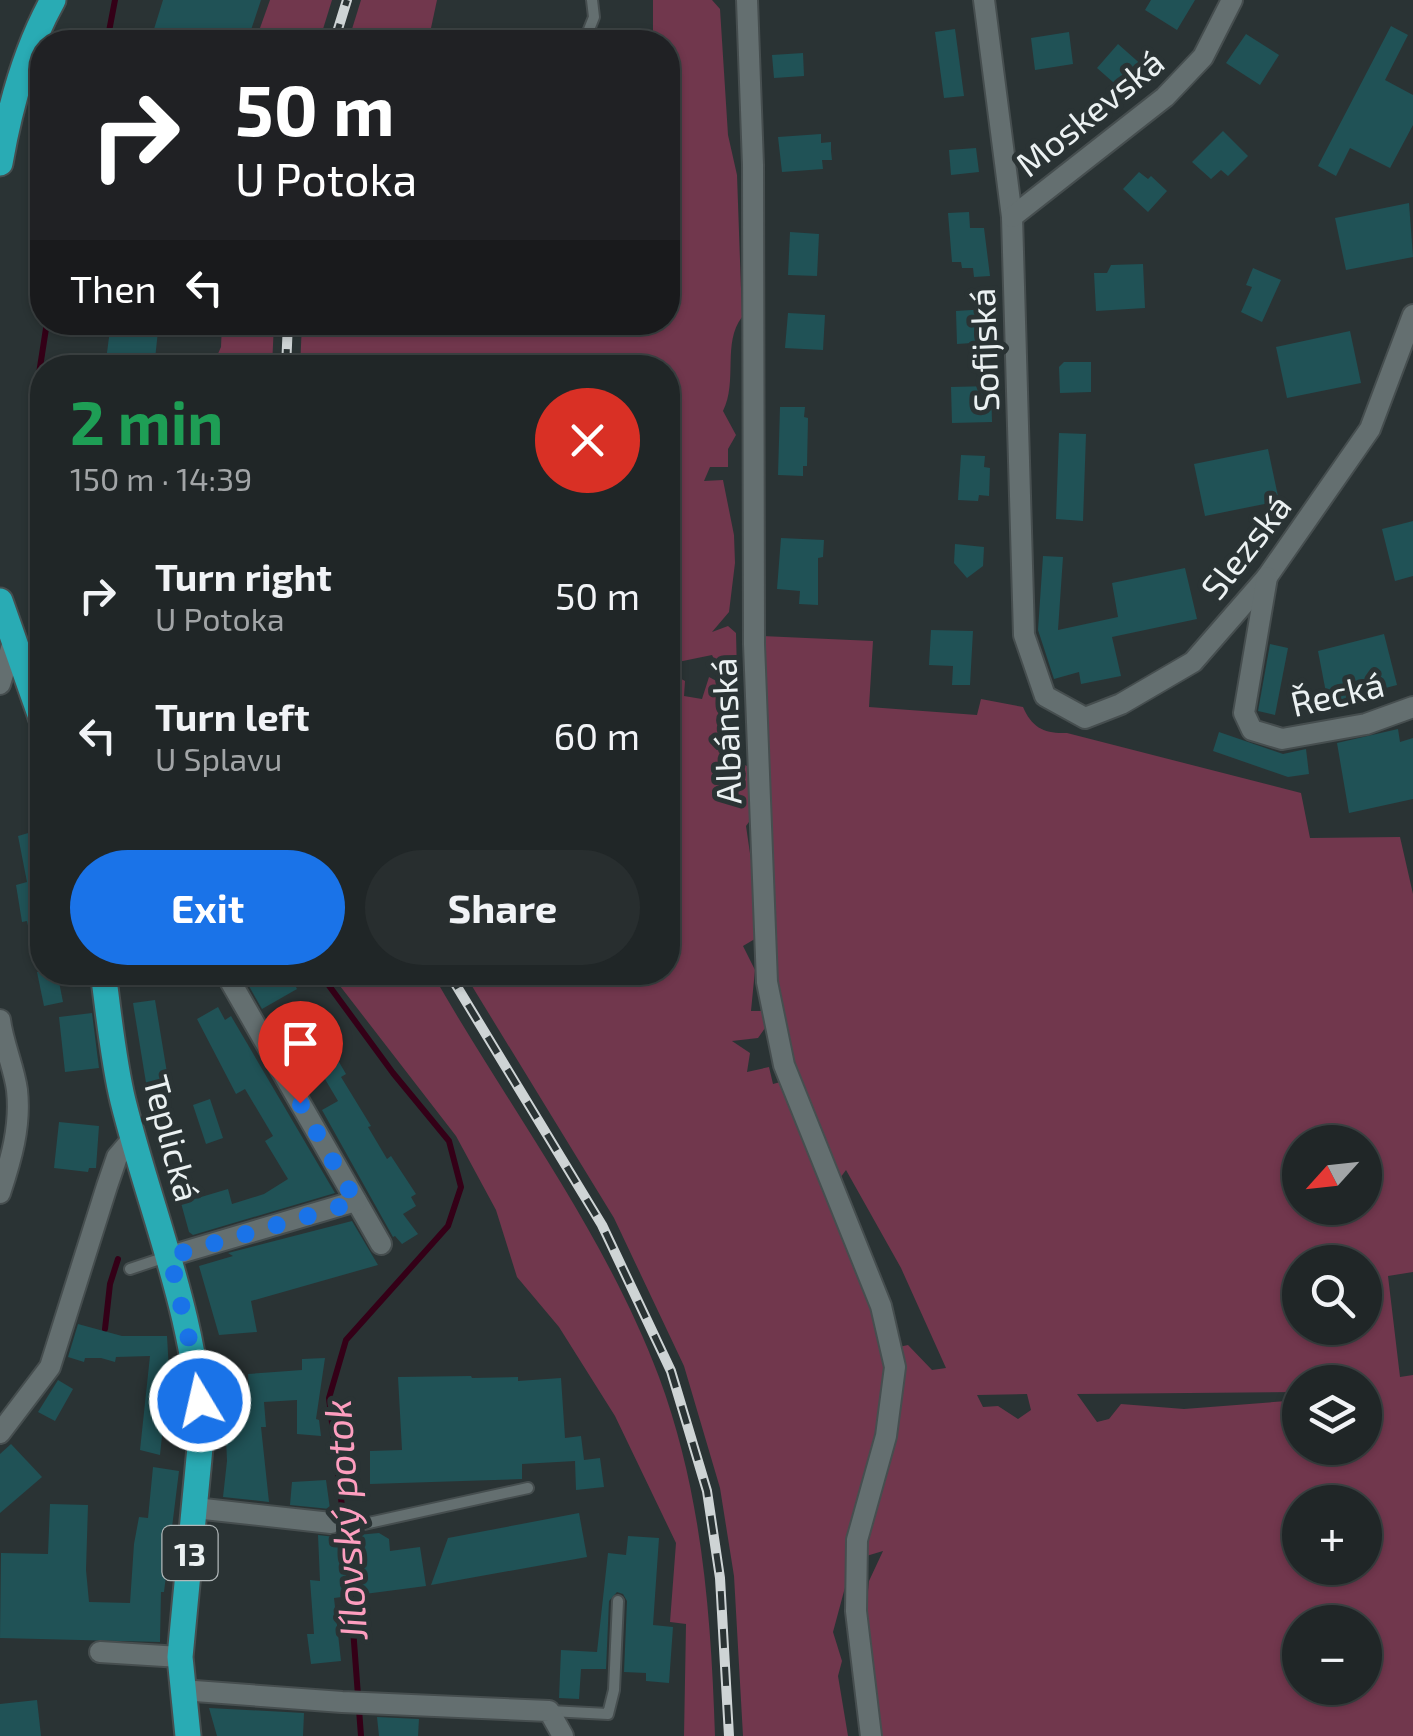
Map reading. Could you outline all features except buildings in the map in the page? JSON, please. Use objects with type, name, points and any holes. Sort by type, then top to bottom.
[{"type":"main road","points":[[41,30],[53,0]]},
{"type":"main road","points":[[0,162],[10,108],[30,58]]},
{"type":"main road","points":[[0,601],[30,688]]},
{"type":"main road","name":"Teplická","points":[[104,985],[123,1100],[170,1256],[200,1401],[201,1437],[180,1657],[188,1736]]},
{"type":"street","name":"Albánská","points":[[747,0],[753,185],[754,644],[767,982],[784,1065],[881,1306],[895,1367],[886,1436],[857,1540],[856,1611],[870,1736]]},
{"type":"street","name":"Sofijská","points":[[984,0],[1012,217],[1024,635],[1045,696]]},
{"type":"street","name":"Moskevská","points":[[1012,217],[1165,97],[1203,57],[1232,0]]},
{"type":"street","name":"Slezská","points":[[1045,696],[1086,718],[1121,704],[1193,662],[1266,578],[1370,429],[1413,315]]},
{"type":"street","name":"Řecká","points":[[1266,578],[1244,714],[1252,730],[1282,739],[1366,724],[1413,707]]},
{"type":"street","points":[[0,684],[13,642]]},
{"type":"street","points":[[232,985],[381,1244]]},
{"type":"street","points":[[0,1020],[17,1088],[18,1119],[12,1157],[0,1194]]},
{"type":"street","points":[[0,1434],[50,1366],[106,1186],[118,1157],[134,1137]]},
{"type":"street","points":[[170,1256],[356,1202]]},
{"type":"street","points":[[194,1508],[331,1523]]},
{"type":"street","points":[[100,1652],[180,1657]]},
{"type":"street","points":[[181,1690],[549,1711],[563,1736]]},
{"type":"lane","points":[[589,30],[594,18],[592,0]]},
{"type":"lane","points":[[130,1269],[170,1256]]},
{"type":"lane","points":[[331,1523],[355,1526],[528,1488]]},
{"type":"lane","points":[[549,1711],[608,1714],[614,1690],[618,1602]]},
{"type":"shaded area","points":[[270,0],[332,0],[323,30],[259,30]]},
{"type":"shaded area","points":[[361,0],[437,0],[431,30],[352,30]]},
{"type":"shaded area","points":[[653,0],[712,0],[720,9],[728,135],[737,175],[742,317],[733,338],[723,411],[736,435],[728,449],[728,467],[710,467],[704,481],[723,480],[734,535],[729,612],[712,632],[728,626],[736,633],[737,673],[722,674],[712,655],[680,662],[680,355],[301,355],[301,335],[680,335],[680,30],[653,30]]},
{"type":"shaded area","points":[[222,335],[273,335],[273,355],[217,355]]},
{"type":"shaded area","points":[[760,636],[873,641],[869,707],[977,715],[981,699],[1023,707],[1035,725],[1046,731],[1067,733],[1301,793],[1310,838],[1400,837],[1413,894],[1413,1272],[1388,1276],[1400,1377],[1413,1375],[1413,1736],[881,1736],[866,1611],[869,1581],[883,1551],[863,1557],[847,1580],[833,1632],[842,1661],[838,1676],[848,1736],[743,1736],[734,1576],[720,1488],[684,1366],[614,1218],[471,985],[680,985],[680,678],[685,681],[684,696],[702,699],[709,677],[737,692],[740,762],[759,773],[760,807],[746,826],[753,874],[767,875]],"holes":[[[770,924],[786,1026],[776,1027],[784,1081],[773,1084],[769,1067],[747,1072],[750,1053],[732,1041],[758,1038],[770,1021],[766,1011],[751,1011],[755,970],[743,946],[765,933]],[[846,1170],[901,1268],[946,1368],[932,1370],[908,1345],[885,1350],[877,1308],[829,1193]],[[1027,1394],[1031,1410],[1018,1419],[998,1406],[983,1407],[977,1395]]]},
{"type":"shaded area","points":[[339,985],[439,985],[611,1271],[659,1377],[695,1509],[707,1599],[715,1736],[684,1736],[686,1624],[670,1622],[676,1543],[615,1416],[559,1327],[517,1277],[496,1210],[456,1136]]},
{"type":"waterway","name":"Jílovský potok","points":[[109,30],[115,0]]},
{"type":"waterway","name":"Jílovský potok","points":[[42,355],[45,335]]},
{"type":"waterway","name":"Jílovský potok","points":[[329,985],[449,1141],[461,1187],[448,1226],[346,1340],[329,1398],[346,1540]]},
{"type":"waterway","points":[[105,1329],[110,1284],[118,1259]]},
{"type":"waterway","name":"Jílovský potok","points":[[350,1588],[361,1736]]},
{"type":"railway","points":[[338,30],[347,0]]},
{"type":"railway","points":[[287,335],[287,355]]},
{"type":"railway","points":[[456,985],[602,1225],[671,1371],[707,1491],[720,1578],[729,1736]]},
{"type":"route","points":[[200,1401],[170,1256],[356,1202],[300,1103]]}]
